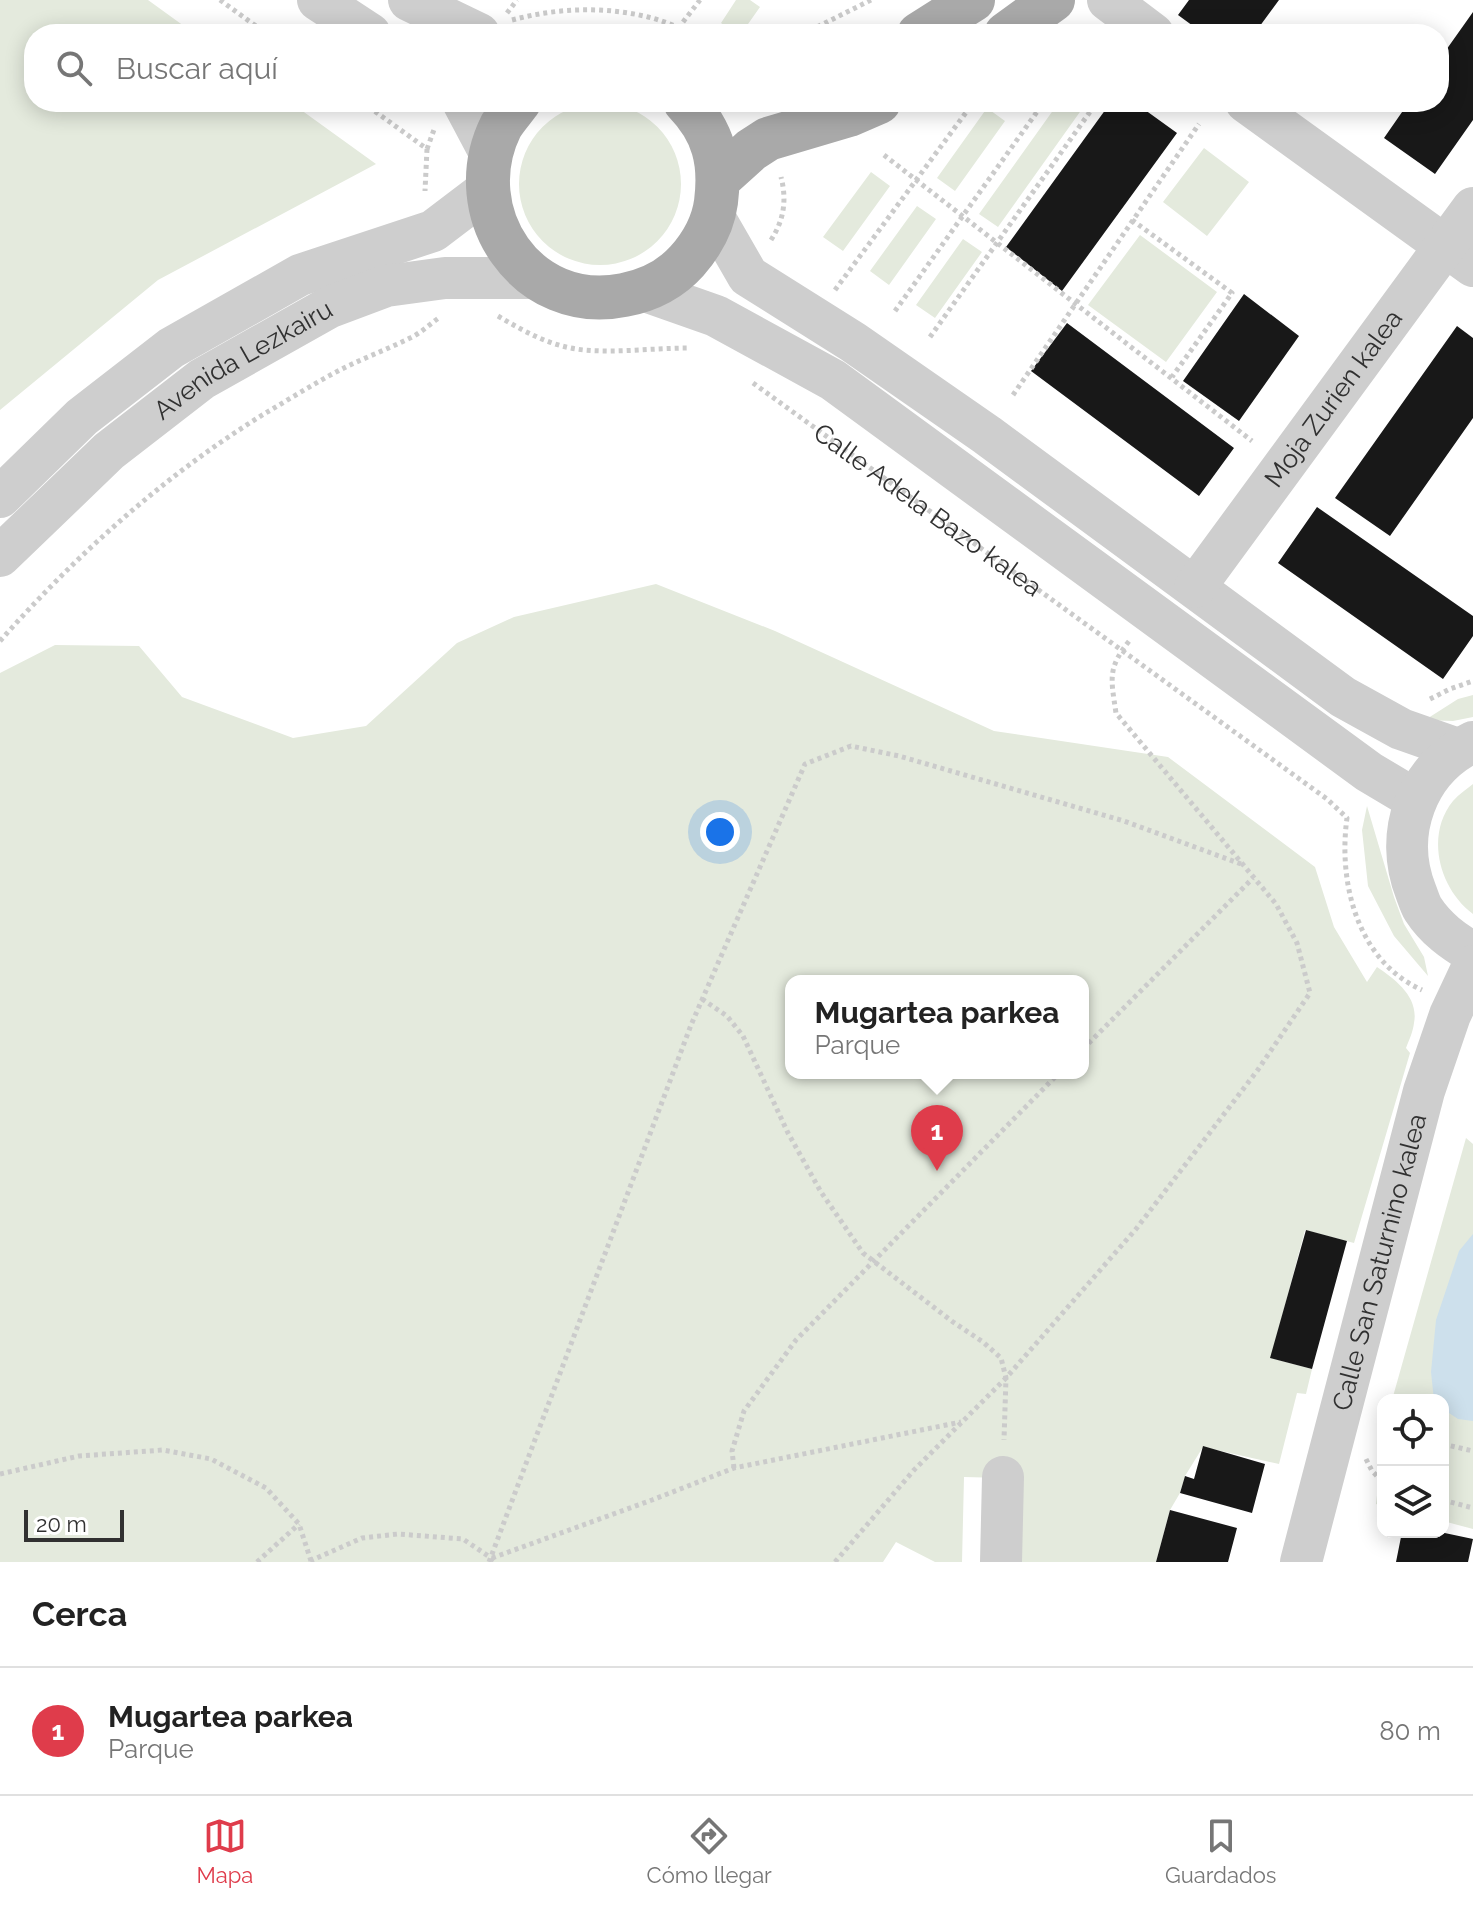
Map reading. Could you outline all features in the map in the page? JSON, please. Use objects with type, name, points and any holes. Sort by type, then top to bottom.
[{"type":"main road","points":[[935,24],[973,0]]},
{"type":"main road","points":[[1020,24],[1053,0]]},
{"type":"main road","points":[[511,112],[502,124],[489,171],[494,223],[512,254],[537,278],[571,294],[608,299],[645,291],[675,274],[698,249],[716,198],[751,150],[768,139],[856,112]]},
{"type":"main road","points":[[695,112],[714,146],[716,198]]},
{"type":"street","points":[[318,0],[355,24]]},
{"type":"street","points":[[409,0],[478,24]]},
{"type":"street","points":[[1108,0],[1140,24]]},
{"type":"street","points":[[467,112],[489,171]]},
{"type":"street","points":[[1260,112],[1459,256]]},
{"type":"street","name":"Avenida Lezkairu","points":[[0,497],[82,417],[171,348],[300,275],[433,231],[489,171]]},
{"type":"street","points":[[716,198],[748,276],[853,342],[950,410],[1343,697],[1401,729],[1465,745]]},
{"type":"street","name":"Moja Zurien kalea","points":[[1195,587],[1459,256],[1473,208]]},
{"type":"street","name":"Avenida Lezkairu","points":[[0,556],[109,451],[202,379],[330,307],[386,286],[449,293],[537,278]]},
{"type":"street","name":"Calle Adela Bazo kalea","points":[[645,291],[716,316],[833,380],[1369,772],[1416,800]]},
{"type":"street","points":[[1465,745],[1433,771],[1416,800],[1406,836],[1409,873],[1422,908],[1446,936],[1473,953]]},
{"type":"street","name":"Calle San Saturnino kalea","points":[[1301,1562],[1424,1091],[1454,1004],[1473,966]]},
{"type":"street","points":[[1001,1562],[1003,1477]]},
{"type":"path","points":[[220,0],[253,24]]},
{"type":"path","points":[[683,22],[700,0]]},
{"type":"path","points":[[823,24],[871,0]]},
{"type":"path","points":[[501,24],[532,14],[580,9],[614,11],[668,24]]},
{"type":"path","points":[[376,112],[427,149],[424,184],[433,231]]},
{"type":"path","points":[[830,297],[966,112]]},
{"type":"path","points":[[895,311],[1037,112]]},
{"type":"path","points":[[930,337],[1090,112]]},
{"type":"path","points":[[1013,395],[1199,124]]},
{"type":"path","points":[[884,155],[1252,441]]},
{"type":"path","points":[[1132,220],[1232,293],[1172,377]]},
{"type":"path","points":[[0,641],[93,545],[147,498],[261,416],[337,372],[413,337],[449,293]]},
{"type":"path","points":[[485,313],[497,316],[527,334],[581,350],[694,348]]},
{"type":"path","name":"Calle Adela Bazo kalea","points":[[743,377],[1313,787],[1347,818],[1344,855],[1348,890],[1368,940],[1393,974],[1454,1004]]},
{"type":"path","points":[[835,1562],[914,1470],[1006,1378],[1136,1229],[1257,1071],[1310,993],[1297,943],[1276,904],[1116,713],[1111,679],[1122,650]]},
{"type":"path","points":[[492,1561],[679,1055],[805,764],[851,746],[899,756],[1124,821],[1242,865]]},
{"type":"path","points":[[1089,1043],[1253,878]]},
{"type":"path","points":[[702,999],[727,1016],[743,1036],[788,1133],[821,1192],[863,1253],[1001,1358],[1006,1378],[1003,1477]]},
{"type":"path","points":[[734,1468],[732,1451],[744,1411],[796,1340],[1053,1079]]},
{"type":"path","points":[[492,1561],[734,1468],[962,1422]]},
{"type":"path","points":[[1449,1445],[1473,1451]]},
{"type":"path","points":[[0,1474],[79,1456],[163,1450],[211,1459],[266,1488],[299,1524],[310,1561],[362,1538],[398,1534],[463,1539],[492,1561]]},
{"type":"path","points":[[1449,1502],[1473,1508]]},
{"type":"path","points":[[257,1562],[299,1524]]},
{"type":"shaded area","points":[[0,0],[148,0],[181,24],[24,24],[24,112],[304,112],[376,164],[158,280],[0,410]]},
{"type":"shaded area","points":[[736,0],[750,0],[760,7],[748,24],[721,23]]},
{"type":"shaded area","points":[[563,112],[637,112],[658,126],[668,139],[680,168],[680,200],[668,229],[645,252],[616,264],[584,264],[555,252],[532,229],[520,200],[520,168],[525,153],[542,126]]},
{"type":"shaded area","points":[[984,112],[993,112],[1005,121],[955,191],[937,178]]},
{"type":"shaded area","points":[[1052,112],[1080,112],[998,227],[979,214]]},
{"type":"shaded area","points":[[1204,148],[1249,182],[1207,236],[1163,202]]},
{"type":"shaded area","points":[[871,172],[890,186],[843,251],[823,237]]},
{"type":"shaded area","points":[[917,206],[936,219],[889,285],[870,271]]},
{"type":"shaded area","points":[[1140,235],[1217,292],[1166,362],[1088,305]]},
{"type":"shaded area","points":[[963,239],[982,252],[935,318],[916,305]]},
{"type":"shaded area","points":[[656,584],[775,631],[994,731],[1168,757],[1315,867],[1334,927],[1367,982],[1377,967],[1410,997],[1415,1014],[1406,1048],[1410,1053],[1354,1243],[1305,1230],[1271,1358],[1312,1369],[1306,1394],[1297,1393],[1279,1464],[1203,1447],[1185,1476],[1170,1510],[1156,1562],[1001,1562],[1003,1478],[964,1477],[962,1562],[935,1562],[896,1542],[883,1562],[0,1562],[0,673],[55,645],[139,646],[182,697],[293,738],[366,726],[457,643],[514,617]]},
{"type":"shaded area","points":[[1473,695],[1473,717],[1453,721],[1425,720],[1458,699]]},
{"type":"shaded area","points":[[1473,784],[1473,914],[1461,903],[1444,876],[1438,845],[1444,815],[1455,798]]},
{"type":"shaded area","points":[[1367,806],[1394,897],[1404,924],[1424,957],[1428,976],[1394,936],[1368,886],[1362,830]]},
{"type":"shaded area","points":[[1466,1138],[1473,1144],[1473,1529],[1449,1523],[1449,1394],[1394,1394]]},
{"type":"water","points":[[1473,1234],[1473,1421],[1458,1419],[1449,1413],[1449,1394],[1433,1394],[1431,1372],[1436,1320],[1459,1251]]},
{"type":"building","points":[[1189,0],[1279,0],[1261,24],[1190,24],[1178,15]]},
{"type":"building","points":[[1473,12],[1473,120],[1435,174],[1384,138],[1402,112],[1449,112],[1449,46]]},
{"type":"building","points":[[1104,112],[1148,112],[1177,133],[1062,291],[1006,247]]},
{"type":"building","points":[[1244,294],[1299,336],[1239,421],[1183,381]]},
{"type":"building","points":[[1067,323],[1234,448],[1199,496],[1031,371]]},
{"type":"building","points":[[1457,326],[1473,338],[1473,418],[1390,536],[1335,498]]},
{"type":"building","points":[[1317,507],[1473,616],[1473,636],[1443,679],[1278,563]]},
{"type":"building","points":[[1306,1230],[1347,1241],[1312,1369],[1270,1358]]},
{"type":"building","points":[[1203,1446],[1265,1464],[1252,1513],[1180,1493],[1185,1476],[1194,1479]]},
{"type":"building","points":[[1170,1510],[1237,1528],[1228,1562],[1156,1562]]},
{"type":"building","points":[[1449,1534],[1473,1539],[1468,1562],[1396,1562],[1401,1538],[1449,1538]]},
{"type":"place","name":"Mugartea parkea","points":[[937,1171]]}]
